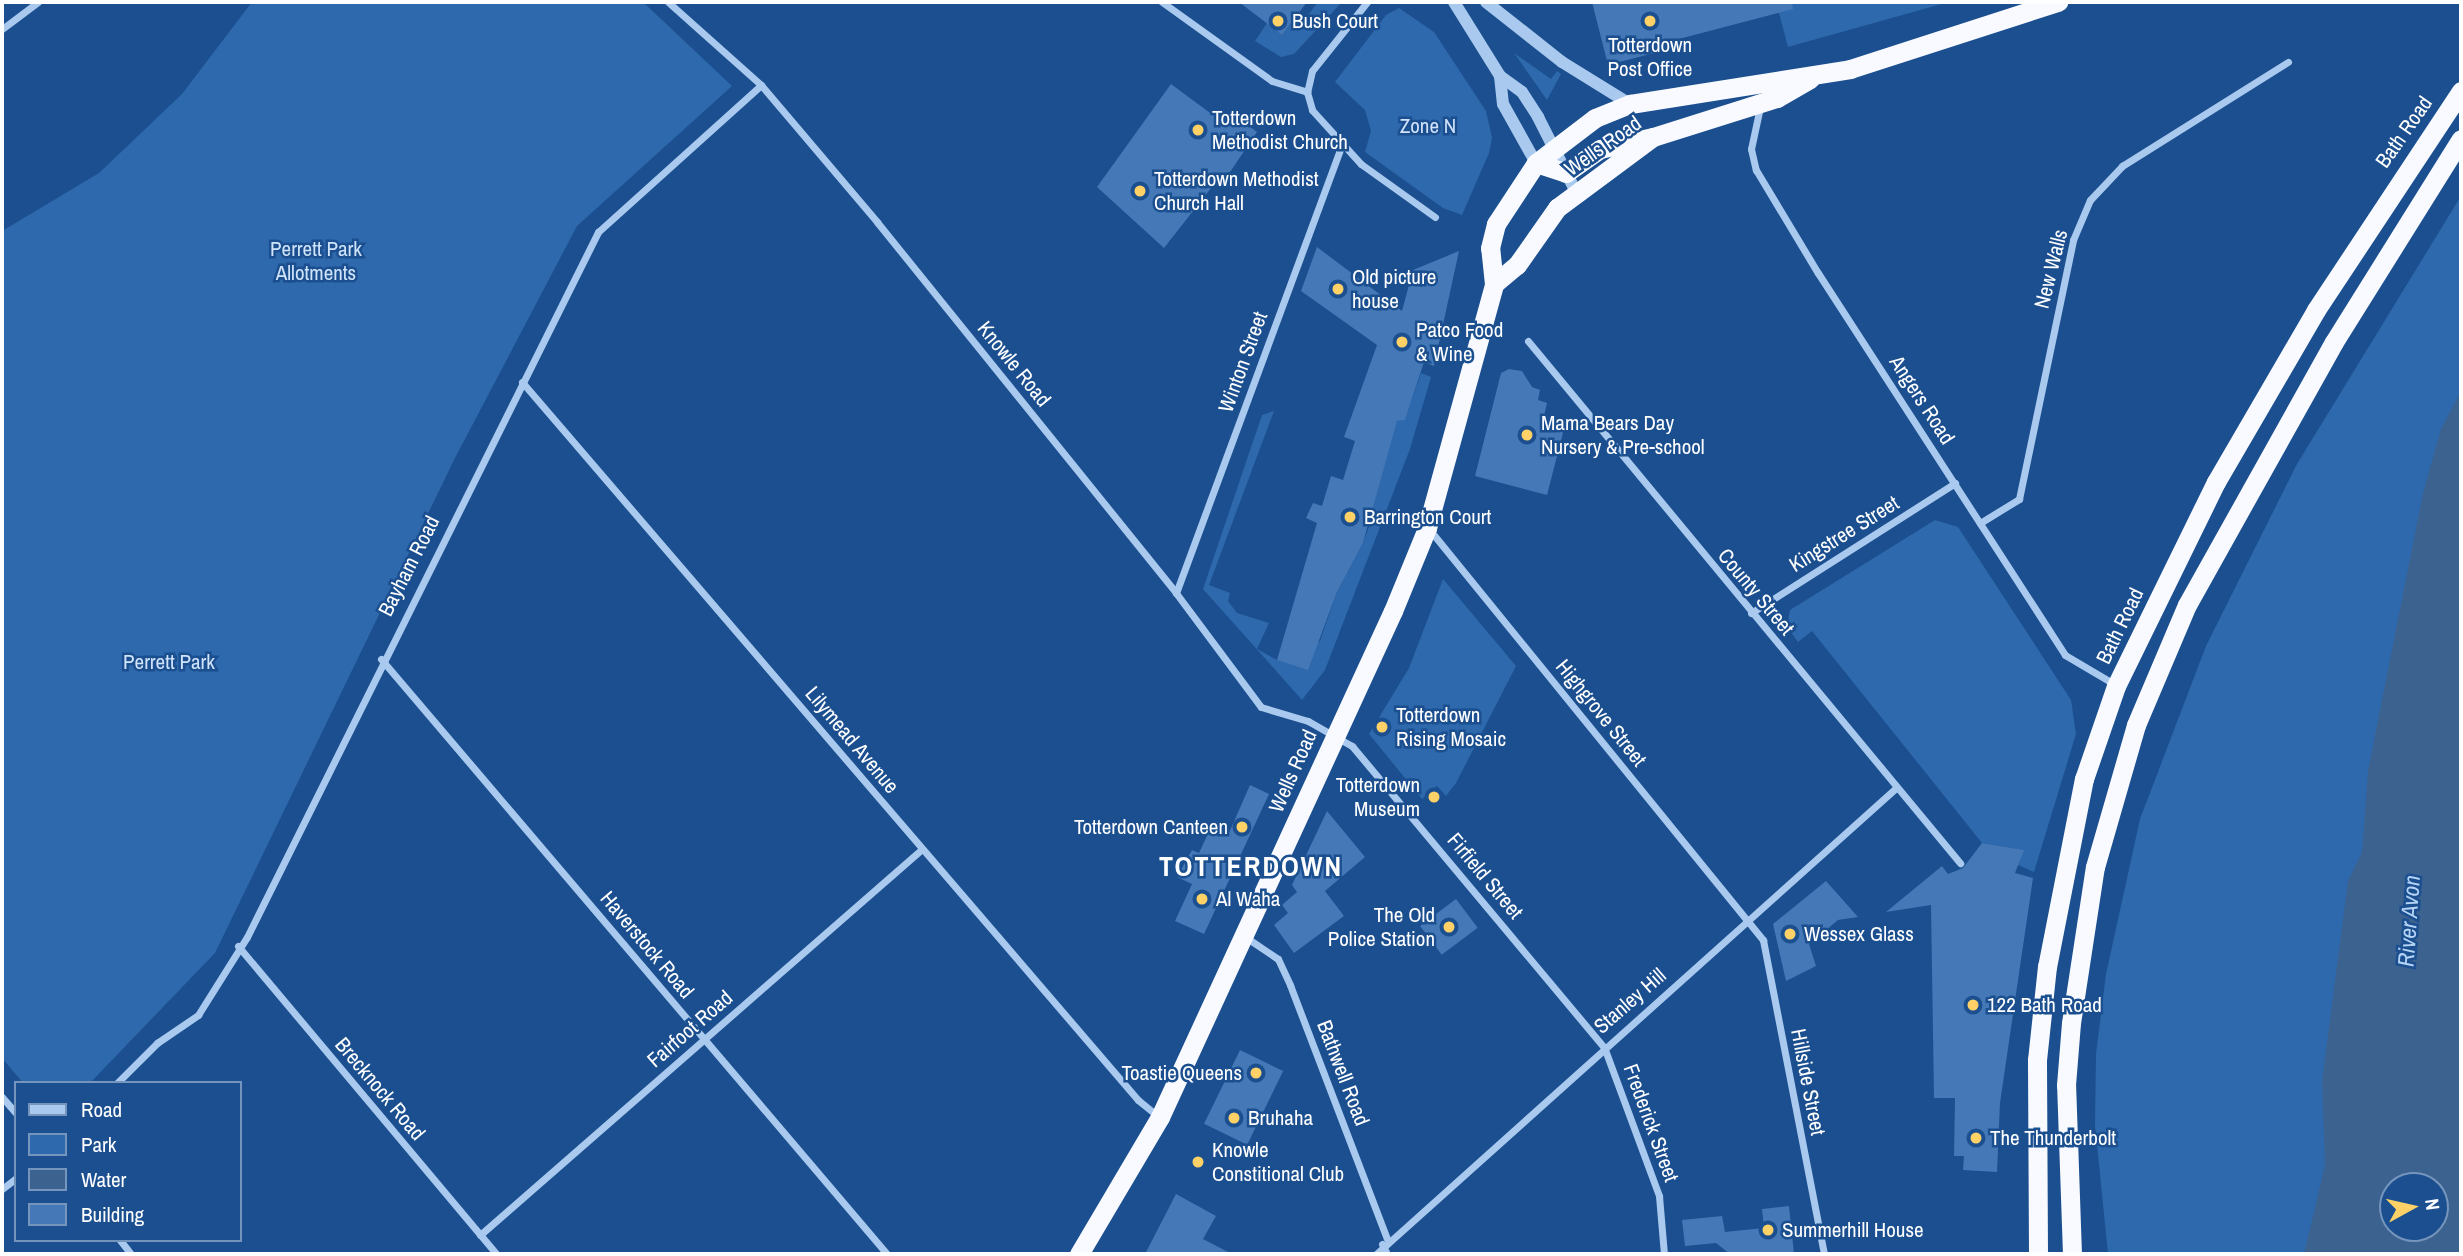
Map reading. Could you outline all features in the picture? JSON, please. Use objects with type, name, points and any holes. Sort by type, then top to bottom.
[{"type":"highway","name":"Wells Road","points":[[1494,284],[1517,265],[1544,222],[1576,192],[1653,137],[1761,103],[1811,78],[1919,49],[2059,2]]},
{"type":"highway","name":"Wells Road","points":[[1079,1254],[1160,1117],[1427,528],[1494,284],[1490,248],[1496,224],[1536,163],[1554,146],[1595,118],[1630,103],[1772,77],[1811,78]]},
{"type":"highway","name":"Bath Road","points":[[2038,1254],[2037,1060],[2047,967],[2084,779],[2116,686],[2197,519],[2302,333],[2461,91]]},
{"type":"highway","points":[[1536,163],[1566,173],[1600,149],[1653,137]]},
{"type":"highway","points":[[2072,1254],[2066,1085],[2095,867],[2136,724],[2187,605],[2334,342],[2461,139]]},
{"type":"highway","points":[[2066,1085],[2085,1254]]},
{"type":"street","points":[[2,29],[38,2]]},
{"type":"street","name":"Knowle Road","points":[[668,2],[761,85],[1176,593],[1261,707],[1335,734]]},
{"type":"street","points":[[1163,2],[1272,81],[1307,92]]},
{"type":"street","points":[[1367,2],[1312,71],[1307,92],[1312,110],[1342,144],[1435,217]]},
{"type":"street","points":[[1454,2],[1500,76],[1522,92],[1554,146],[1576,192]]},
{"type":"street","points":[[1486,2],[1562,62],[1630,103]]},
{"type":"street","name":"New Walls","points":[[1980,523],[2019,499],[2073,240],[2090,200],[2122,166],[2288,62]]},
{"type":"street","points":[[1500,76],[1503,104],[1536,163]]},
{"type":"street","name":"Bayham Road","points":[[119,1081],[157,1043],[198,1014],[238,946],[247,937],[381,659],[598,232],[761,85]]},
{"type":"street","name":"Angers Road","points":[[1761,103],[1751,149],[1768,189],[2065,655],[2116,686]]},
{"type":"street","name":"Winton Street","points":[[1176,593],[1342,144]]},
{"type":"street","name":"County Street","points":[[1528,341],[1960,863]]},
{"type":"street","name":"Lilymead Avenue","points":[[522,382],[1138,1100],[1160,1117]]},
{"type":"street","name":"Kingstree Street","points":[[1751,613],[1955,483]]},
{"type":"street","name":"Highgrove Street","points":[[1427,528],[1751,919]]},
{"type":"street","name":"Haverstock Road","points":[[381,659],[887,1254]]},
{"type":"street","name":"Firfield Street","points":[[1335,734],[1397,797],[1604,1047]]},
{"type":"street","name":"Stanley Hill","points":[[1376,1254],[1385,1242],[1896,788]]},
{"type":"street","name":"Fairfoot Road","points":[[480,1235],[922,849]]},
{"type":"street","name":"Hillside Street","points":[[1751,919],[1763,940],[1824,1254]]},
{"type":"street","name":"Bathwell Road","points":[[1244,936],[1278,959],[1290,985],[1385,1242],[1387,1254]]},
{"type":"street","name":"Brecknock Road","points":[[238,946],[496,1254]]},
{"type":"street","name":"Frederick Street","points":[[1604,1047],[1659,1196],[1664,1254]]},
{"type":"street","points":[[2,1097],[14,1112]]},
{"type":"green space","points":[[252,2],[643,2],[732,86],[577,226],[455,458],[215,953],[92,1081],[21,1081],[2,1058],[2,231],[99,173],[182,94]]},
{"type":"green space","points":[[1318,2],[1342,2],[1294,54],[1281,57],[1255,41],[1267,23],[1282,35],[1295,18],[1302,23]]},
{"type":"green space","points":[[1776,2],[1949,2],[1788,47]]},
{"type":"green space","name":"Zone N","points":[[1399,8],[1434,32],[1486,111],[1492,138],[1489,153],[1462,215],[1443,208],[1365,152],[1371,131],[1365,110],[1335,82],[1386,15]]},
{"type":"green space","points":[[1514,53],[1551,79],[1557,71],[1561,74],[1547,100]]},
{"type":"green space","points":[[2461,196],[2461,500],[2353,1254],[2108,1254],[2095,1125],[2096,1054],[2106,974],[2140,819],[2206,646],[2297,464]]},
{"type":"green space","points":[[1421,373],[1431,377],[1410,449],[1325,670],[1302,700],[1203,589],[1262,415],[1274,411],[1209,585],[1230,593],[1228,601],[1237,613],[1269,623],[1257,649],[1277,660],[1320,641],[1337,592],[1363,543],[1370,524],[1363,521],[1397,421],[1405,419]]},
{"type":"green space","points":[[1935,520],[1958,527],[2071,700],[2076,734],[2034,872],[2018,865],[2023,850],[1982,843],[1812,631],[1798,642],[1787,627],[1790,610]]},
{"type":"green space","points":[[1443,579],[1516,666],[1456,783],[1446,796],[1437,786],[1422,799],[1369,734],[1409,668]]},
{"type":"water","name":"River Avon","points":[[2461,391],[2461,1254],[2304,1254],[2325,1165],[2322,1081],[2348,881],[2362,852],[2368,771],[2423,493],[2441,429]]},
{"type":"building","name":"Bush Court","points":[[1239,2],[1307,2],[1282,35]]},
{"type":"building","points":[[1592,2],[1792,2],[1793,9],[1675,40],[1677,47],[1608,65]]},
{"type":"building","points":[[1171,84],[1225,124],[1233,114],[1257,132],[1220,187],[1215,183],[1164,248],[1097,187]]},
{"type":"building","points":[[1317,247],[1402,311],[1413,270],[1459,251],[1434,366],[1424,362],[1405,420],[1397,421],[1363,543],[1337,592],[1308,670],[1277,660],[1317,523],[1306,518],[1313,503],[1322,506],[1331,476],[1343,480],[1355,441],[1344,437],[1377,345],[1301,291]]},
{"type":"building","name":"Mama Bears Day Nursery & Pre-school","points":[[1509,369],[1522,371],[1532,387],[1540,390],[1538,400],[1547,403],[1544,416],[1566,421],[1547,495],[1475,476],[1501,373]]},
{"type":"building","points":[[1250,785],[1269,794],[1204,934],[1175,921],[1192,884],[1177,877],[1192,850],[1199,853],[1211,827],[1228,835]]},
{"type":"building","points":[[1327,811],[1365,857],[1325,891],[1344,916],[1294,953],[1274,925],[1288,913],[1282,905],[1297,892],[1292,885]]},
{"type":"building","name":"122 Bath Road","points":[[1982,843],[2024,850],[2015,873],[2033,878],[2000,1103],[1997,1172],[1963,1170],[1964,1156],[1954,1156],[1955,1098],[1934,1098],[1931,905],[1886,912],[1942,866],[1948,874],[1963,868]]},
{"type":"building","points":[[1826,881],[1858,917],[1838,920],[1809,944],[1816,966],[1786,981],[1773,924]]},
{"type":"building","name":"The Old Police Station","points":[[1456,899],[1478,928],[1442,955],[1420,926]]},
{"type":"building","points":[[1240,1050],[1283,1071],[1247,1145],[1204,1124]]},
{"type":"building","points":[[1176,1194],[1216,1216],[1203,1239],[1232,1254],[1145,1254]]},
{"type":"building","name":"Summerhill House","points":[[1789,1206],[1794,1254],[1730,1254],[1716,1243],[1685,1246],[1682,1220],[1722,1216],[1725,1232],[1764,1228],[1762,1209]]},
{"type":"place","name":"Bush Court","points":[[1278,21]]},
{"type":"place","name":"Totterdown Post Office","points":[[1650,21]]},
{"type":"place","name":"Totterdown Methodist Church","points":[[1198,130]]},
{"type":"place","name":"Totterdown Methodist Church Hall","points":[[1140,191]]},
{"type":"place","name":"Old picture house","points":[[1338,289]]},
{"type":"place","name":"Patco Food & Wine","points":[[1402,342]]},
{"type":"place","name":"Mama Bears Day Nursery & Pre-school","points":[[1527,435]]},
{"type":"place","name":"Barrington Court","points":[[1350,517]]},
{"type":"place","name":"Totterdown Rising Mosaic","points":[[1382,727]]},
{"type":"place","name":"Totterdown Museum","points":[[1434,797]]},
{"type":"place","name":"Totterdown Canteen","points":[[1242,827]]},
{"type":"place","name":"Al Waha","points":[[1202,899]]},
{"type":"place","name":"The Old Police Station","points":[[1449,927]]},
{"type":"place","name":"Wessex Glass","points":[[1790,934]]},
{"type":"place","name":"122 Bath Road","points":[[1973,1005]]},
{"type":"place","name":"Toastie Queens","points":[[1256,1073]]},
{"type":"place","name":"Bruhaha","points":[[1234,1118]]},
{"type":"place","name":"The Thunderbolt","points":[[1976,1138]]},
{"type":"place","name":"Knowle Constitional Club","points":[[1198,1162]]},
{"type":"place","name":"Summerhill House","points":[[1768,1230]]},
{"type":"district","name":"TOTTERDOWN","points":[[1251,866]]},
{"type":"park label","name":"Perrett Park Allotments","points":[[316,261]]},
{"type":"park label","name":"Perrett Park","points":[[169,662]]}]
